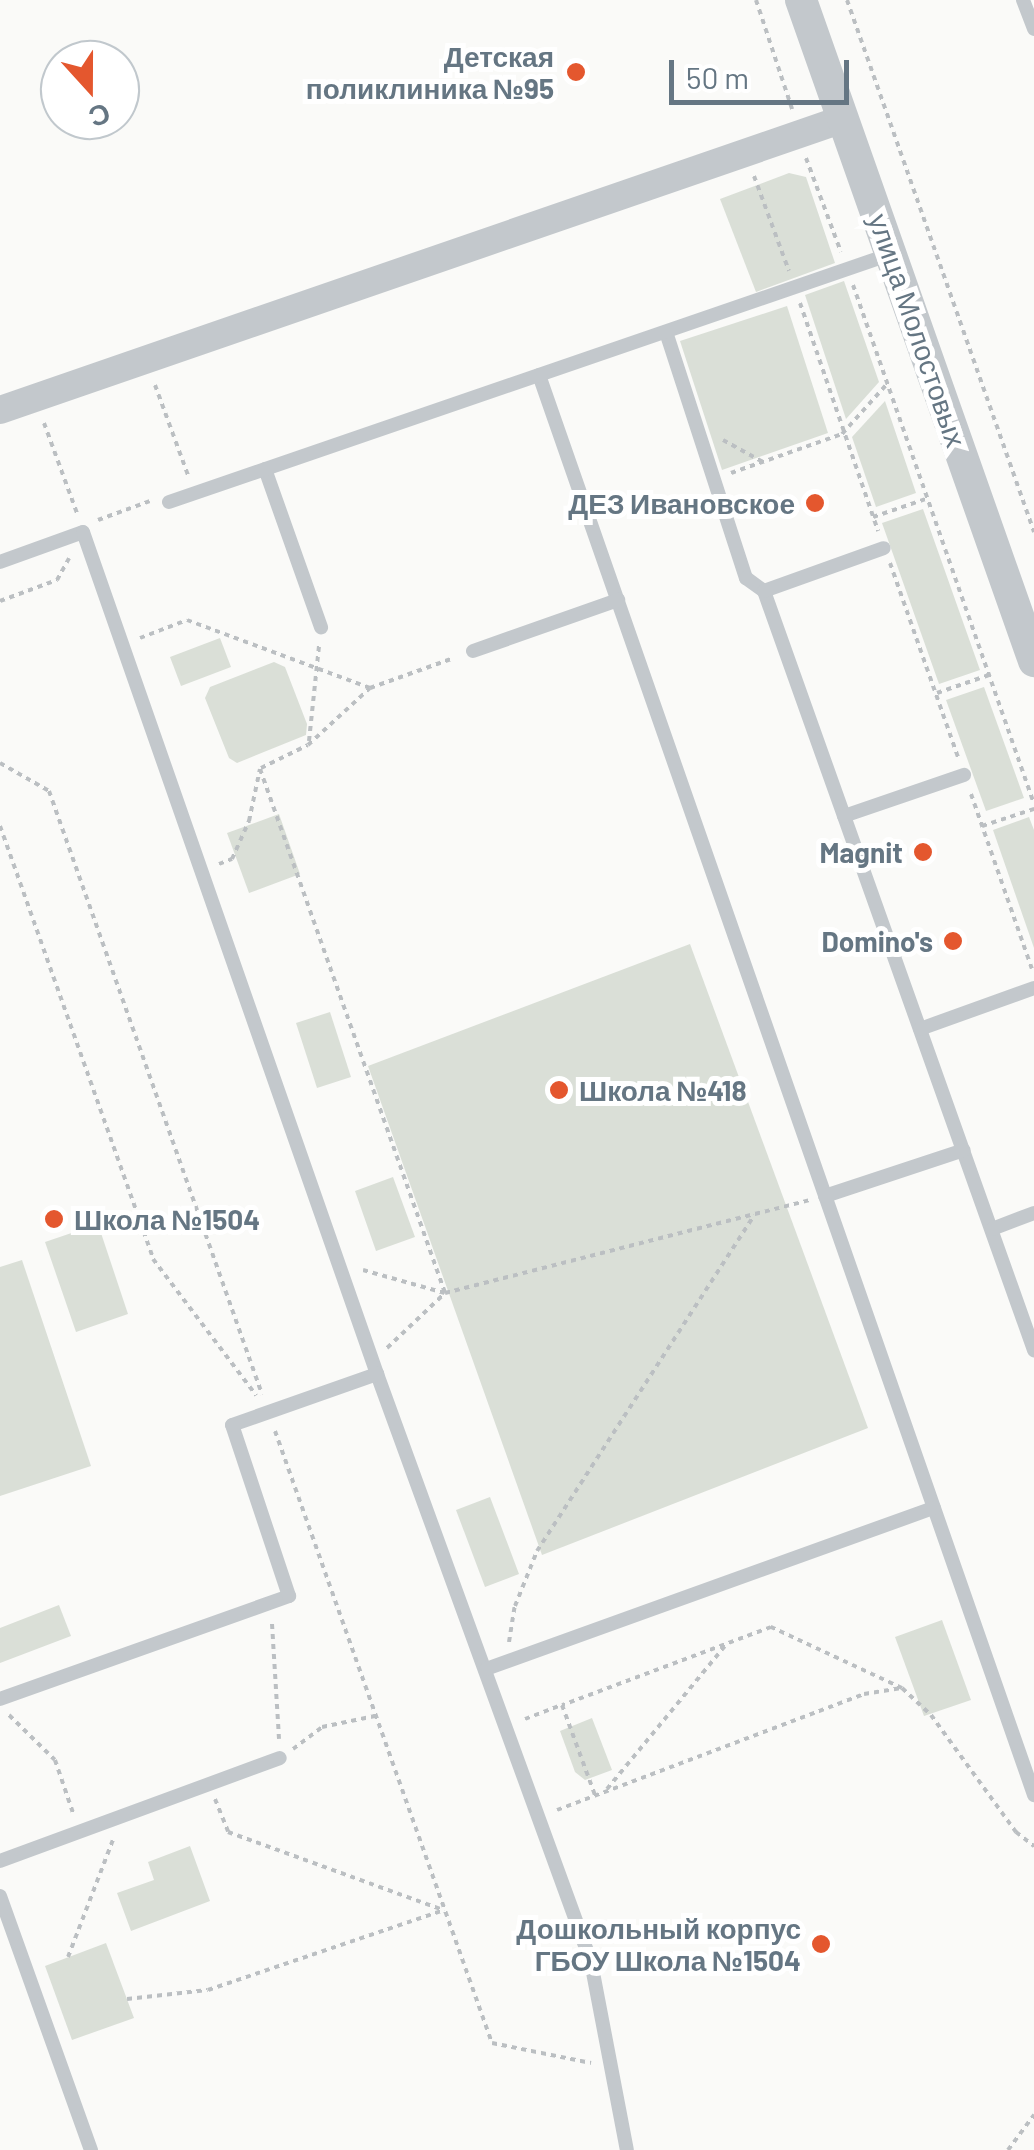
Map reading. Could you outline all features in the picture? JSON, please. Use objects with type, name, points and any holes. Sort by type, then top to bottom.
[{"type":"street","name":"улица Молостовых","points":[[801,0],[1032,647]]},
{"type":"street","points":[[0,410],[843,120]]},
{"type":"lane","points":[[1023,0],[1034,30]]},
{"type":"lane","points":[[169,502],[891,254]]},
{"type":"lane","points":[[666,332],[746,578],[764,591],[1034,1350]]},
{"type":"lane","points":[[539,375],[1034,1795]]},
{"type":"lane","points":[[265,469],[321,627]]},
{"type":"lane","points":[[0,562],[83,532],[375,1368],[591,1962],[627,2150]]},
{"type":"lane","points":[[764,591],[884,548]]},
{"type":"lane","points":[[473,651],[618,600]]},
{"type":"lane","points":[[844,816],[964,775]]},
{"type":"lane","points":[[920,1029],[1034,988]]},
{"type":"lane","points":[[825,1196],[964,1150]]},
{"type":"lane","points":[[992,1228],[1034,1213]]},
{"type":"lane","points":[[0,1699],[289,1596],[232,1425],[375,1368]]},
{"type":"lane","points":[[486,1669],[934,1508]]},
{"type":"lane","points":[[0,1861],[280,1758]]},
{"type":"lane","points":[[0,1896],[92,2150]]},
{"type":"path","points":[[756,0],[795,119]]},
{"type":"path","points":[[847,0],[1034,532]]},
{"type":"path","points":[[806,156],[1034,806],[982,826]]},
{"type":"path","points":[[714,479],[842,434],[888,384]]},
{"type":"path","points":[[155,385],[196,493]]},
{"type":"path","points":[[0,601],[56,580],[83,532],[44,424]]},
{"type":"path","points":[[696,426],[763,462]]},
{"type":"path","points":[[874,517],[927,498]]},
{"type":"path","points":[[123,644],[188,620],[370,688]]},
{"type":"path","points":[[308,745],[321,627]]},
{"type":"path","points":[[260,768],[308,745],[370,688],[473,651]]},
{"type":"path","points":[[936,694],[989,675]]},
{"type":"path","points":[[0,764],[49,791],[492,2043],[611,2067]]},
{"type":"path","points":[[202,870],[232,859],[249,820],[260,768]]},
{"type":"path","points":[[260,768],[445,1294]]},
{"type":"path","points":[[0,826],[153,1259],[269,1412]]},
{"type":"path","points":[[339,1263],[445,1294],[825,1196]]},
{"type":"path","points":[[506,1662],[515,1606],[537,1551],[754,1215]]},
{"type":"path","points":[[375,1368],[445,1294]]},
{"type":"path","points":[[271,1602],[280,1758]]},
{"type":"path","points":[[506,1726],[771,1627],[902,1688],[931,1714],[1016,1832],[1034,1846]]},
{"type":"path","points":[[605,1792],[728,1643]]},
{"type":"path","points":[[539,1816],[864,1694],[902,1688]]},
{"type":"path","points":[[562,1705],[595,1795]]},
{"type":"path","points":[[0,1707],[55,1760],[80,1832]]},
{"type":"path","points":[[280,1758],[322,1727],[375,1716]]},
{"type":"path","points":[[210,1784],[228,1832],[444,1910]]},
{"type":"path","points":[[68,1957],[123,1816]]},
{"type":"path","points":[[127,1999],[208,1990],[444,1910]]},
{"type":"path","points":[[1008,2150],[1034,2115]]},
{"type":"shaded area","points":[[789,173],[806,177],[835,263],[756,292],[720,199]]},
{"type":"shaded area","points":[[844,281],[879,382],[846,419],[805,295]]},
{"type":"shaded area","points":[[787,306],[828,433],[722,470],[680,341]]},
{"type":"shaded area","points":[[885,401],[916,493],[876,507],[852,437]]},
{"type":"shaded area","points":[[923,509],[980,670],[939,684],[882,523]]},
{"type":"shaded area","points":[[220,638],[231,667],[181,686],[170,657]]},
{"type":"shaded area","points":[[274,662],[285,667],[307,724],[306,735],[237,763],[229,758],[205,698],[210,687]]},
{"type":"shaded area","points":[[984,687],[1024,798],[986,811],[946,700]]},
{"type":"shaded area","points":[[279,814],[300,874],[249,893],[227,833]]},
{"type":"shaded area","points":[[1029,817],[1034,830],[1034,948],[993,830]]},
{"type":"shaded area","name":"Школа №418","points":[[690,944],[868,1428],[542,1555],[368,1066]]},
{"type":"shaded area","points":[[330,1012],[351,1077],[317,1088],[296,1023]]},
{"type":"shaded area","points":[[393,1177],[415,1237],[376,1251],[355,1191]]},
{"type":"shaded area","points":[[98,1224],[128,1314],[76,1332],[45,1242]]},
{"type":"shaded area","points":[[22,1260],[91,1466],[0,1496],[0,1267]]},
{"type":"shaded area","points":[[490,1497],[519,1574],[485,1587],[456,1510]]},
{"type":"shaded area","points":[[59,1605],[71,1636],[0,1663],[0,1628]]},
{"type":"shaded area","points":[[942,1620],[971,1700],[924,1716],[895,1637]]},
{"type":"shaded area","points":[[592,1718],[612,1770],[585,1780],[575,1772],[560,1731]]},
{"type":"shaded area","points":[[190,1846],[210,1901],[131,1931],[117,1893],[154,1880],[148,1862]]},
{"type":"shaded area","points":[[106,1943],[134,2018],[72,2040],[45,1966]]},
{"type":"place","name":"Детская поликлиника №95","points":[[576,72]]},
{"type":"place","name":"ДЕЗ Ивановское","points":[[815,503]]},
{"type":"place","name":"Magnit","points":[[923,852]]},
{"type":"place","name":"Domino's","points":[[953,941]]},
{"type":"place","name":"Школа №418","points":[[559,1090]]},
{"type":"place","name":"Школа №1504","points":[[54,1219]]},
{"type":"place","name":"Дошкольный корпус ГБОУ Школа №1504","points":[[821,1944]]}]
